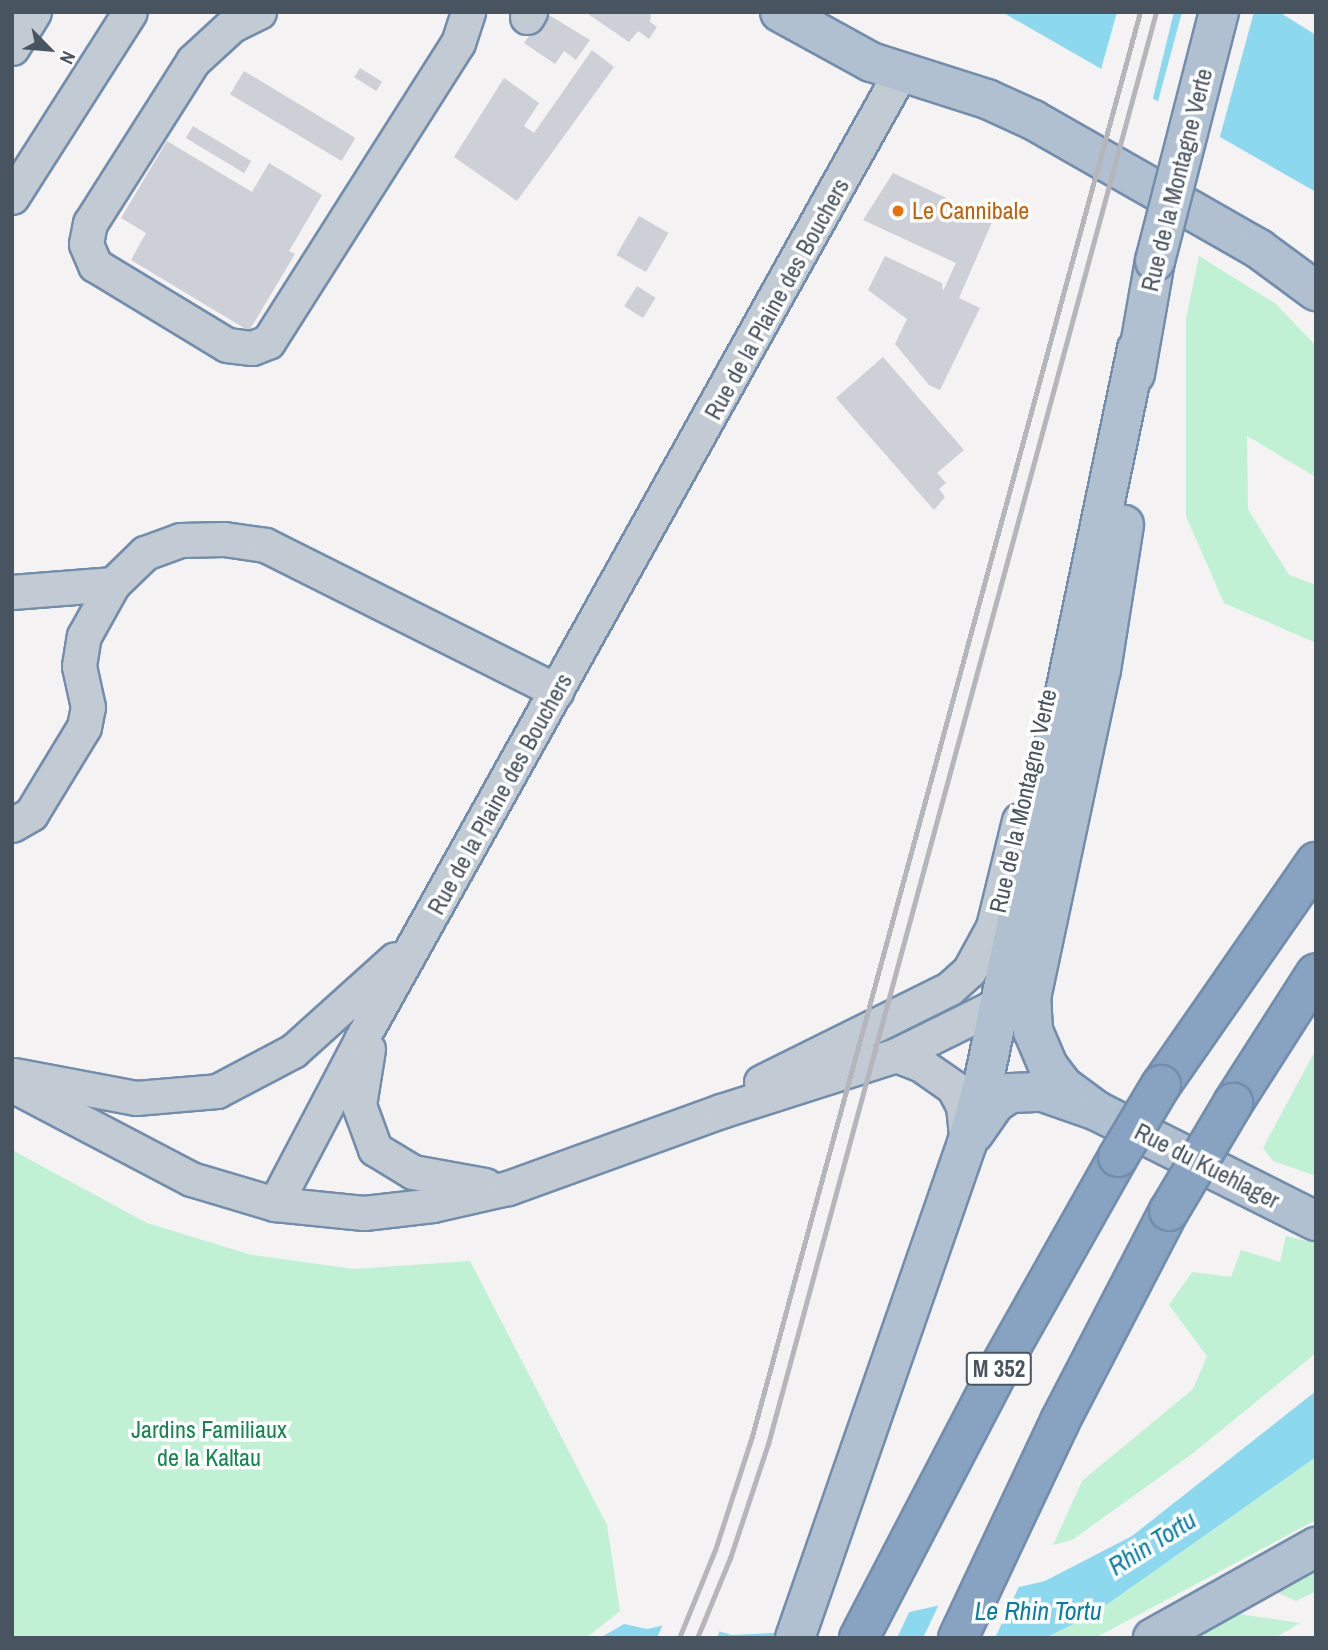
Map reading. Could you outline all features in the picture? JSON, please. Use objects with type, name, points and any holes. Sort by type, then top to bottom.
[{"type":"highway","name":"M 352","points":[[859,1638],[884,1584],[1118,1157],[1161,1085],[1316,862]]},
{"type":"highway","points":[[958,1638],[1060,1421],[1170,1211],[1233,1103],[1316,973]]},
{"type":"main road","points":[[780,12],[847,52],[900,74],[987,99],[1033,120],[1259,249],[1316,291]]},
{"type":"main road","name":"Rue de la Montagne Verte","points":[[1039,955],[1116,582],[1137,349],[1155,261],[1219,12]]},
{"type":"main road","points":[[795,1638],[967,1143],[999,1004],[1137,349]]},
{"type":"main road","name":"Rue du Kuehlager","points":[[1039,955],[1031,998],[1038,1047],[1063,1086],[1097,1111]]},
{"type":"main road","name":"Rue du Kuehlager","points":[[967,1143],[995,1103],[1010,1093],[1043,1092],[1097,1111],[1316,1222]]},
{"type":"main road","points":[[1153,1638],[1316,1547]]},
{"type":"street","points":[[12,48],[34,12]]},
{"type":"street","points":[[12,197],[130,12]]},
{"type":"street","points":[[259,12],[232,25],[193,61],[90,223],[86,244],[95,265],[227,345],[252,348],[268,342],[458,43],[468,12]]},
{"type":"street","name":"Rue de la Plaine des Bouchers","points":[[275,1204],[420,936],[900,74]]},
{"type":"street","name":"Rue de la Montagne Verte","points":[[721,1111],[769,1076],[950,988],[983,950],[1004,888],[1102,457],[1137,349]]},
{"type":"street","points":[[12,825],[31,814],[84,727],[88,707],[79,666],[84,636],[113,584],[145,553],[180,540],[224,539],[265,545],[557,691]]},
{"type":"street","points":[[12,592],[113,584]]},
{"type":"street","name":"Rue de la Plaine des Bouchers","points":[[12,1074],[136,1098],[217,1091],[293,1051],[420,936]]},
{"type":"street","name":"Rue de la Montagne Verte","points":[[420,936],[369,1047],[360,1085],[360,1118],[375,1149],[398,1167],[444,1180],[508,1188]]},
{"type":"street","name":"Rue de la Montagne Verte","points":[[275,1204],[365,1213],[433,1205],[508,1188],[721,1111],[896,1055],[999,1004],[1039,955]]},
{"type":"street","points":[[896,1055],[920,1063],[953,1087],[963,1105],[967,1143]]},
{"type":"street","points":[[12,1085],[163,1167],[275,1204]]},
{"type":"green space","points":[[1199,256],[1276,304],[1316,346],[1316,477],[1247,436],[1248,509],[1289,575],[1316,585],[1316,643],[1224,603],[1186,516],[1186,319]]},
{"type":"green space","points":[[1316,1049],[1316,1176],[1273,1161],[1263,1148]]},
{"type":"green space","name":"Jardins Familiaux de la Kaltau","points":[[12,1150],[147,1223],[252,1255],[354,1269],[470,1261],[607,1525],[620,1611],[586,1638],[12,1638]]},
{"type":"green space","points":[[1286,1236],[1316,1243],[1316,1353],[1192,1454],[1072,1540],[1053,1545],[1082,1481],[1193,1389],[1207,1356],[1169,1305],[1192,1272],[1231,1277],[1241,1250],[1280,1262]]},
{"type":"green space","points":[[1316,1457],[1316,1520],[1095,1638],[1045,1638],[1092,1615]]},
{"type":"green space","points":[[1316,1568],[1316,1591],[1296,1601],[1274,1591]]},
{"type":"green space","points":[[1239,1614],[1300,1623],[1275,1638],[1195,1638]]},
{"type":"water","points":[[1002,12],[1279,12],[1316,35],[1316,192]]},
{"type":"water","name":"Le Rhin Tortu","points":[[1316,1391],[1316,1457],[1092,1615],[1045,1638],[600,1638],[624,1624],[647,1629],[683,1621],[732,1635],[831,1630],[1045,1581],[1132,1536]]},
{"type":"pier","points":[[1117,12],[1174,12],[1152,102],[1100,73]]},
{"type":"pier","points":[[1182,12],[1254,12],[1219,140],[1157,105]]},
{"type":"pier","points":[[1021,1582],[995,1638],[923,1638],[941,1600]]},
{"type":"pier","points":[[912,1606],[897,1638],[776,1638],[779,1630],[830,1626]]},
{"type":"pier","points":[[683,1618],[721,1628],[717,1638],[657,1638],[664,1622]]},
{"type":"building","points":[[544,12],[590,40],[576,60],[564,51],[555,64],[524,43]]},
{"type":"building","points":[[585,12],[651,12],[650,22],[657,27],[649,39],[638,31],[629,42]]},
{"type":"building","points":[[592,50],[614,67],[517,201],[454,157],[504,78],[539,103],[524,126],[534,133]]},
{"type":"building","points":[[360,68],[382,82],[376,91],[354,77]]},
{"type":"building","points":[[244,71],[355,138],[342,161],[230,94]]},
{"type":"building","points":[[193,126],[251,161],[244,173],[186,138]]},
{"type":"building","points":[[167,141],[252,192],[269,163],[322,195],[289,251],[295,254],[249,331],[131,260],[146,233],[121,218]]},
{"type":"building","points":[[893,173],[993,220],[959,298],[980,308],[940,390],[929,385],[895,344],[907,319],[868,290],[885,256],[942,283],[943,291],[956,263],[863,220]]},
{"type":"building","points":[[639,216],[668,233],[646,272],[616,255]]},
{"type":"building","points":[[637,286],[656,298],[643,318],[624,306]]},
{"type":"building","points":[[883,357],[964,450],[937,473],[946,483],[939,489],[945,497],[934,510],[836,398]]},
{"type":"railway","points":[[679,1638],[715,1550],[752,1436],[1140,12]]},
{"type":"railway","points":[[697,1638],[730,1558],[768,1444],[1156,12]]},
{"type":"place","name":"Le Cannibale","points":[[898,211]]},
{"type":"water label","name":"Rhin Tortu","points":[[1152,1543]]}]
